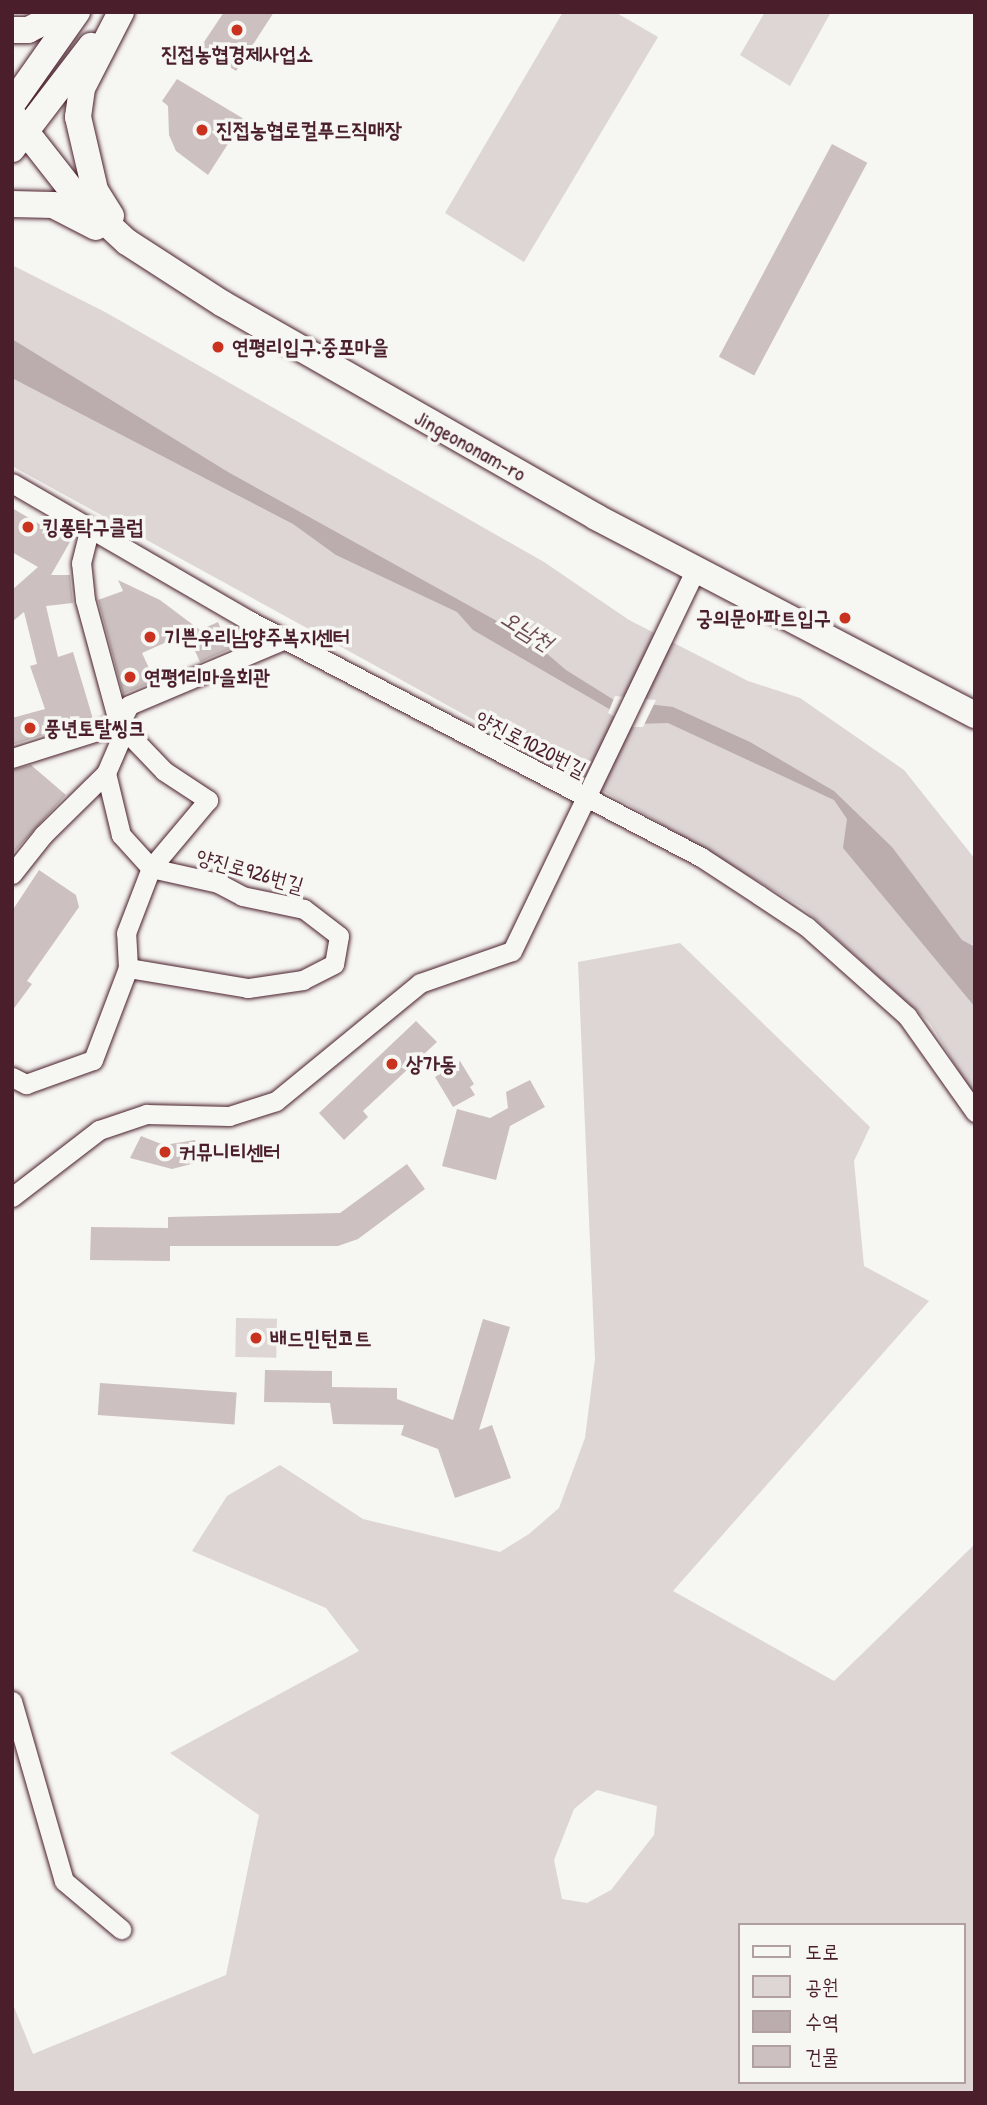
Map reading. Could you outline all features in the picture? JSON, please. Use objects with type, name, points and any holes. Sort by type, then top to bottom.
[{"type":"main road","points":[[12,30],[29,30],[64,12]]},
{"type":"main road","points":[[12,104],[77,12]]},
{"type":"main road","points":[[17,131],[120,12]]},
{"type":"main road","points":[[120,12],[82,88],[78,117],[95,190],[127,242]]},
{"type":"main road","name":"Jingeononam-ro","points":[[17,131],[74,193],[127,242],[444,433],[975,715]]},
{"type":"main road","points":[[12,204],[53,205],[127,242]]},
{"type":"street","name":"양진로1020번길","points":[[12,483],[285,639],[588,793],[701,857],[807,927],[907,1016],[975,1112]]},
{"type":"street","points":[[12,874],[43,835],[106,773],[122,736],[85,600],[81,563],[90,528]]},
{"type":"street","points":[[12,1197],[99,1130],[146,1114],[229,1116],[276,1101],[420,983],[512,951],[696,569]]},
{"type":"street","points":[[12,758],[119,724],[129,705],[285,639]]},
{"type":"street","points":[[12,1077],[26,1084],[93,1060],[128,968],[126,933],[151,868],[208,800],[164,771],[119,724]]},
{"type":"street","points":[[106,773],[121,835],[151,868]]},
{"type":"street","name":"양진로926번길","points":[[128,968],[248,988],[303,980],[334,964],[339,936],[304,909],[243,897],[218,883],[151,868]]},
{"type":"street","points":[[12,1701],[64,1881],[121,1928]]},
{"type":"green space","points":[[563,12],[615,12],[658,37],[524,262],[445,213]]},
{"type":"green space","points":[[765,12],[831,12],[790,86],[740,55]]},
{"type":"green space","points":[[12,265],[105,312],[544,562],[629,620],[748,681],[800,698],[904,770],[975,859],[975,1098],[930,1023],[802,907],[636,809],[12,466]]},
{"type":"green space","points":[[680,943],[870,1127],[854,1161],[864,1266],[929,1301],[673,1591],[834,1681],[975,1544],[975,2093],[12,2093],[12,2002],[33,2054],[226,1975],[259,1815],[170,1753],[359,1651],[326,1608],[192,1551],[227,1496],[280,1465],[363,1519],[500,1552],[529,1534],[559,1508],[585,1438],[595,1359],[578,962]],"holes":[[[597,1790],[657,1806],[654,1835],[611,1890],[587,1903],[562,1899],[554,1860],[574,1809]]]},
{"type":"green space","name":"배드민턴코트","points":[[236,1318],[277,1319],[276,1358],[235,1357]]},
{"type":"water","name":"오남천","points":[[12,339],[228,472],[531,640],[566,670],[614,700],[673,707],[750,742],[834,791],[892,847],[962,940],[975,947],[975,1007],[843,848],[847,819],[834,800],[668,723],[635,724],[473,630],[457,612],[336,555],[293,524],[12,378]]},
{"type":"pier","points":[[615,696],[656,700],[643,727],[633,727],[608,713]]},
{"type":"building","name":"진접농협경제사업소","points":[[224,12],[274,12],[236,71],[200,48]]},
{"type":"building","name":"진접농협로컬푸드직매장","points":[[177,79],[244,119],[208,175],[176,151],[169,135],[168,106],[162,101]]},
{"type":"building","points":[[832,144],[867,163],[754,376],[719,357]]},
{"type":"building","points":[[12,508],[70,542],[51,575],[70,575],[73,603],[46,606],[58,657],[73,652],[93,719],[12,745],[12,718],[45,709],[30,666],[37,664],[24,612],[12,622],[12,590],[38,567],[12,552]]},
{"type":"building","points":[[118,580],[160,600],[200,630],[218,622],[230,649],[200,662],[187,633],[142,653],[155,681],[123,694],[98,600],[123,591]]},
{"type":"building","points":[[31,765],[66,795],[12,854],[12,770]]},
{"type":"building","points":[[39,870],[76,895],[79,907],[27,981],[32,984],[12,1011],[12,911]]},
{"type":"building","name":"상가동","points":[[416,1021],[437,1042],[363,1111],[368,1117],[344,1140],[319,1113]]},
{"type":"building","points":[[460,1061],[474,1084],[470,1087],[475,1095],[453,1107],[435,1077]]},
{"type":"building","points":[[530,1080],[545,1107],[510,1126],[496,1180],[442,1166],[457,1109],[490,1118],[508,1108],[506,1092]]},
{"type":"building","name":"커뮤니티센터","points":[[141,1136],[164,1145],[195,1140],[199,1162],[172,1169],[130,1158]]},
{"type":"building","points":[[407,1164],[425,1189],[358,1239],[338,1246],[170,1246],[170,1261],[90,1260],[91,1227],[168,1228],[168,1217],[340,1213]]},
{"type":"building","points":[[483,1319],[510,1327],[479,1430],[492,1425],[511,1478],[455,1498],[438,1449],[401,1435],[404,1425],[333,1424],[330,1403],[264,1402],[265,1370],[332,1371],[332,1387],[397,1388],[397,1399],[453,1420]]},
{"type":"building","points":[[100,1383],[237,1393],[234,1424],[98,1415]]},
{"type":"place","name":"진접농협경제사업소","points":[[237,30]]},
{"type":"place","name":"진접농협로컬푸드직매장","points":[[202,130]]},
{"type":"place","name":"연평리입구.중포마을","points":[[218,347]]},
{"type":"place","name":"킹퐁탁구클럽","points":[[28,527]]},
{"type":"place","name":"궁의문아파트입구","points":[[845,618]]},
{"type":"place","name":"기쁜우리남양주복지센터","points":[[150,637]]},
{"type":"place","name":"연평1리마을회관","points":[[130,677]]},
{"type":"place","name":"풍년토탈씽크","points":[[30,728]]},
{"type":"place","name":"상가동","points":[[392,1064]]},
{"type":"place","name":"커뮤니티센터","points":[[165,1152]]},
{"type":"place","name":"배드민턴코트","points":[[256,1338]]}]
